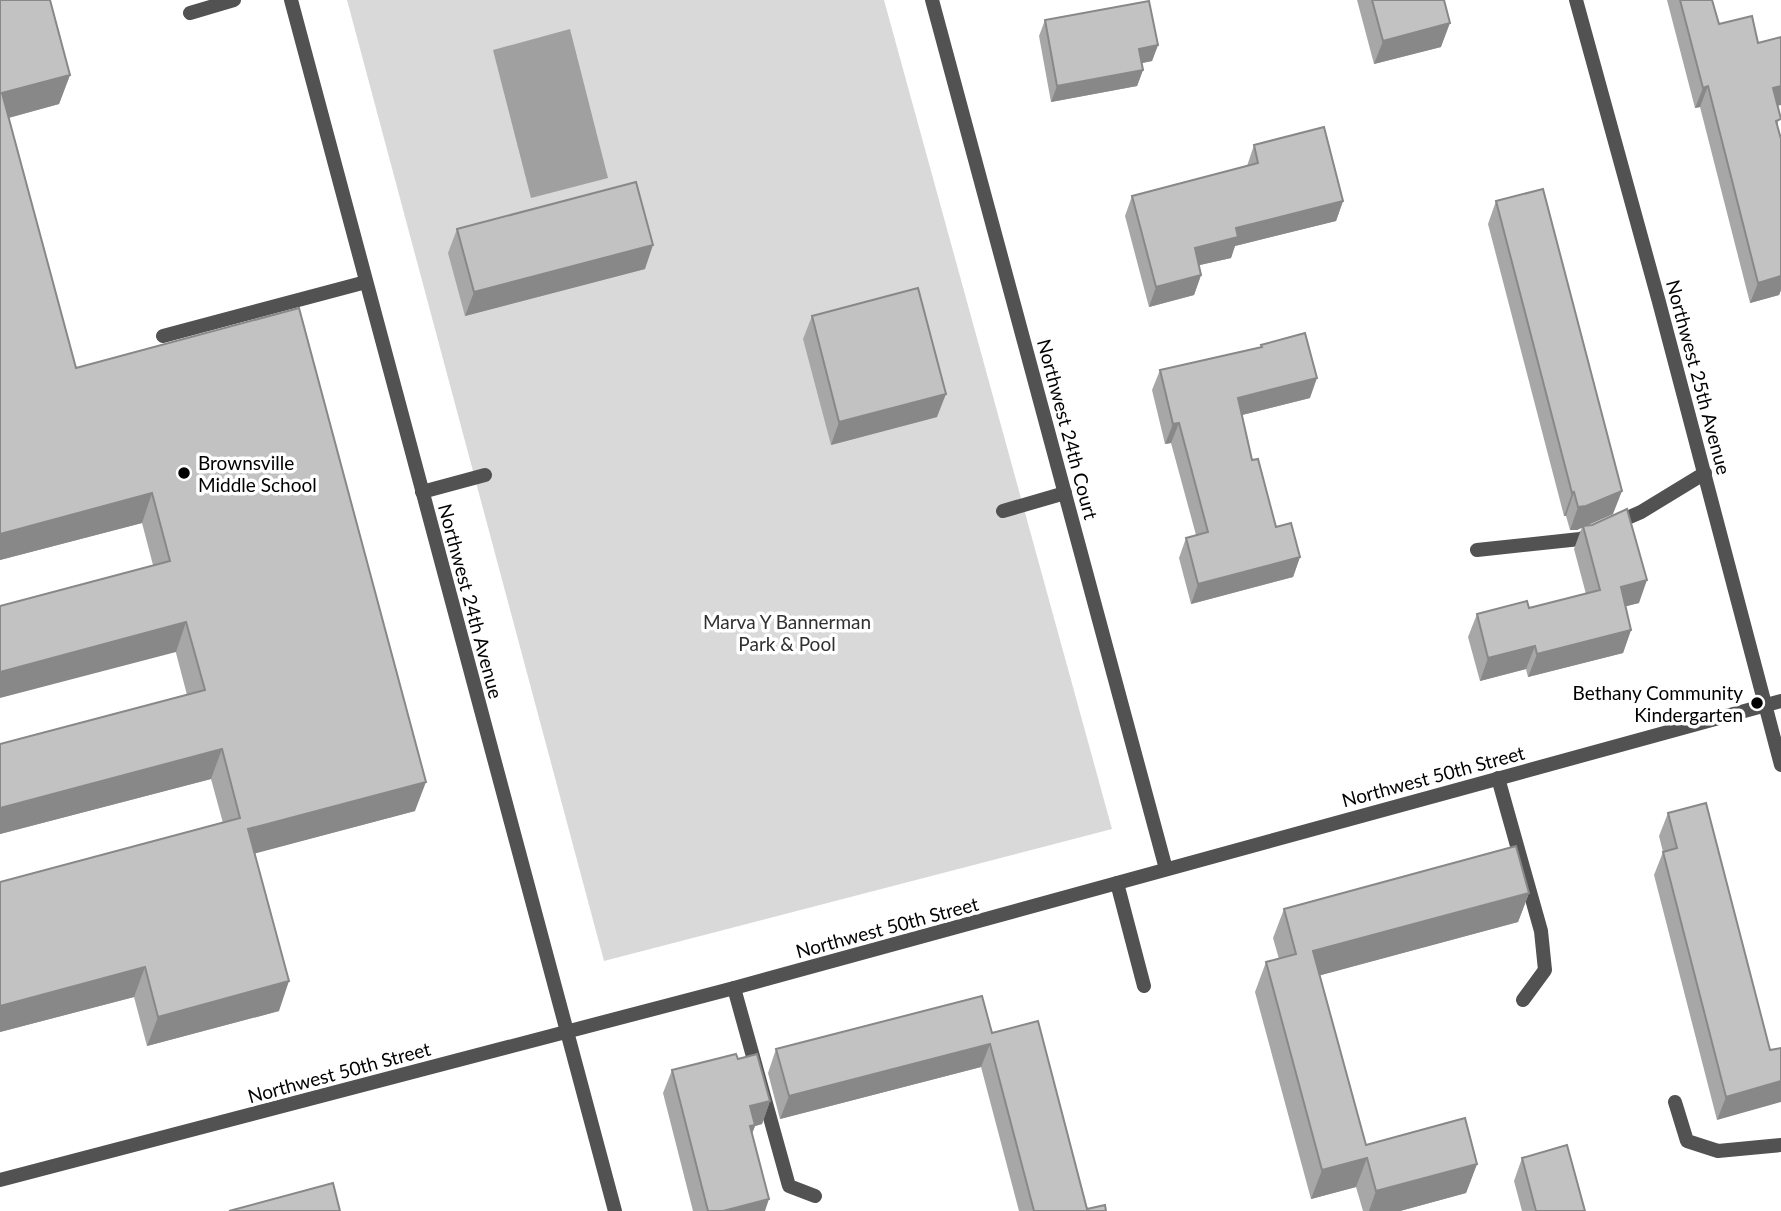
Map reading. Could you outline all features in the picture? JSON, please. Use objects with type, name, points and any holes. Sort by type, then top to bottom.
[{"type":"street","points":[[190,13],[234,0]]},
{"type":"street","name":"Northwest 24th Avenue","points":[[291,0],[615,1211]]},
{"type":"street","name":"Northwest 24th Court","points":[[932,0],[1166,869]]},
{"type":"street","name":"Northwest 25th Avenue","points":[[1576,0],[1705,473],[1774,703],[1781,765]]},
{"type":"street","points":[[163,336],[366,282]]},
{"type":"street","points":[[1477,550],[1580,539],[1641,512],[1705,473]]},
{"type":"street","points":[[422,492],[485,475]]},
{"type":"street","points":[[1003,511],[1065,493]]},
{"type":"street","name":"Northwest 50th Street","points":[[0,1180],[734,988],[1774,703]]},
{"type":"street","points":[[1498,778],[1541,931],[1545,970],[1523,1000]]},
{"type":"street","points":[[1117,883],[1144,986]]},
{"type":"street","points":[[734,988],[789,1186],[815,1196]]},
{"type":"street","points":[[1675,1102],[1687,1141],[1718,1151],[1781,1145]]},
{"type":"green space","name":"Marva Y Bannerman Park & Pool","points":[[347,0],[884,0],[1112,829],[604,961]]},
{"type":"shaded area","points":[[570,29],[608,178],[531,198],[493,50]]},
{"type":"building","points":[[0,0],[50,0],[70,75],[2,93],[76,368],[299,308],[426,782],[248,829],[289,981],[158,1017],[145,967],[0,1006],[0,882],[240,818],[222,749],[0,808],[0,744],[205,690],[186,622],[0,672],[0,606],[170,561],[152,493],[0,534]]},
{"type":"building","points":[[1372,0],[1444,0],[1450,23],[1383,41]]},
{"type":"building","points":[[1680,0],[1712,0],[1719,24],[1752,16],[1758,43],[1781,37],[1781,86],[1773,88],[1781,119],[1776,121],[1781,139],[1781,276],[1758,283],[1708,86],[1703,88]]},
{"type":"building","points":[[1149,1],[1158,45],[1139,49],[1143,70],[1057,86],[1045,20]]},
{"type":"building","points":[[1324,127],[1343,201],[1236,228],[1238,237],[1195,248],[1201,275],[1156,287],[1132,196],[1258,163],[1254,145]]},
{"type":"building","points":[[636,182],[653,245],[474,292],[457,229]]},
{"type":"building","points":[[1543,189],[1622,491],[1578,507],[1574,492],[1572,493],[1496,201]]},
{"type":"building","points":[[918,288],[946,394],[839,422],[812,316]]},
{"type":"building","points":[[1305,333],[1317,378],[1238,398],[1252,460],[1258,459],[1276,527],[1291,523],[1300,557],[1198,584],[1186,538],[1208,532],[1179,423],[1173,424],[1160,370],[1262,347],[1261,345]]},
{"type":"building","points":[[1627,509],[1647,580],[1621,587],[1631,630],[1537,654],[1535,646],[1488,658],[1477,614],[1527,601],[1529,608],[1600,590],[1583,526],[1592,525]]},
{"type":"building","points":[[1706,803],[1770,1050],[1781,1048],[1781,1081],[1726,1097],[1663,852],[1677,848],[1668,813]]},
{"type":"building","points":[[1516,846],[1529,893],[1313,951],[1366,1145],[1465,1118],[1477,1164],[1376,1191],[1367,1158],[1322,1170],[1266,962],[1296,954],[1284,909]]},
{"type":"building","points":[[982,996],[992,1033],[1038,1021],[1087,1209],[1105,1205],[1106,1211],[1034,1211],[990,1044],[789,1096],[776,1049]]},
{"type":"building","points":[[736,1054],[738,1059],[757,1054],[770,1101],[750,1106],[755,1125],[750,1126],[769,1199],[723,1211],[708,1211],[672,1070]]},
{"type":"building","points":[[1567,1145],[1585,1211],[1536,1211],[1522,1158]]},
{"type":"building","points":[[333,1183],[340,1211],[229,1211]]},
{"type":"place","name":"Brownsville Middle School","points":[[184,473]]},
{"type":"place","name":"Bethany Community Kindergarten","points":[[1757,703]]}]
